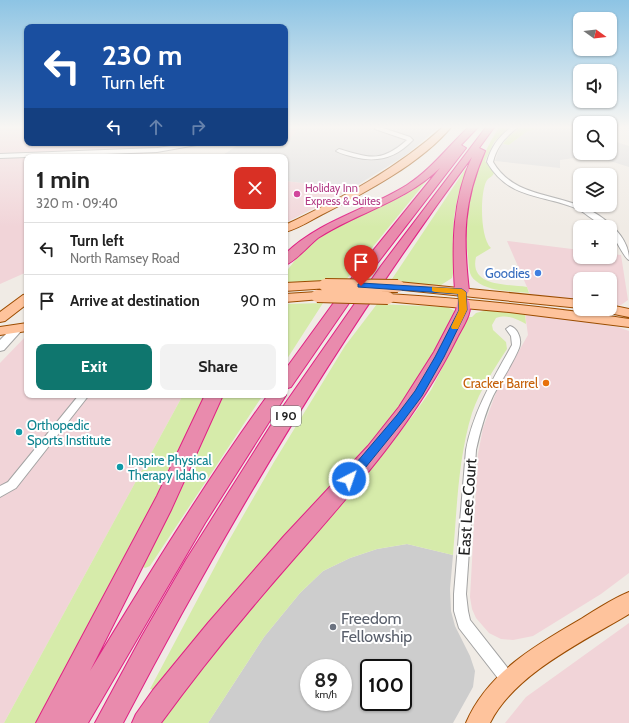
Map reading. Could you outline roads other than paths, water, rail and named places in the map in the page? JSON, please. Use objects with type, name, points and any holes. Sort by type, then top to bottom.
[{"type":"highway","points":[[288,259],[307,240],[320,230],[398,195],[413,186],[441,160]]},
{"type":"highway","points":[[288,379],[364,271],[450,160]]},
{"type":"highway","name":"I 90","points":[[108,723],[192,573],[285,417],[359,304],[425,212],[466,160]]},
{"type":"highway","name":"I 90","points":[[462,297],[458,229],[461,201],[469,175],[476,160]]},
{"type":"highway","points":[[145,723],[164,696],[252,590],[358,470],[401,418],[440,357],[463,310],[462,297]]},
{"type":"highway","points":[[49,723],[164,503],[213,398]]},
{"type":"highway","name":"I 90","points":[[73,723],[151,592],[227,470],[275,398]]},
{"type":"main road","points":[[288,227],[346,198],[387,174],[407,160]]},
{"type":"main road","points":[[288,287],[325,285],[398,286],[629,323]]},
{"type":"main road","points":[[288,298],[317,296],[388,298],[462,297],[573,304]]},
{"type":"main road","points":[[0,318],[24,300]]},
{"type":"main road","points":[[617,311],[629,313]]},
{"type":"main road","points":[[0,322],[24,318]]},
{"type":"main road","points":[[0,331],[22,328]]},
{"type":"main road","points":[[478,723],[488,704],[510,681],[531,663],[629,602]]},
{"type":"street","points":[[490,160],[490,162],[498,176],[525,190],[577,207],[600,220]]},
{"type":"street","points":[[617,236],[629,258]]},
{"type":"street","points":[[0,347],[22,328]]},
{"type":"street","name":"East Lee Court","points":[[510,329],[515,335],[516,345],[480,414],[471,450],[460,594],[461,611],[464,623],[510,681]]},
{"type":"street","points":[[0,492],[12,485],[82,398]]},
{"type":"place","name":"Holiday Inn Express & Suites","points":[[297,194]]},
{"type":"place","name":"Goodies","points":[[538,273]]},
{"type":"place","name":"Cracker Barrel","points":[[546,383]]},
{"type":"place","name":"Orthopedic Sports Institute","points":[[19,432]]},
{"type":"place","name":"Inspire Physical Therapy Idaho","points":[[120,467]]},
{"type":"place","name":"Freedom Fellowship","points":[[333,627]]}]
